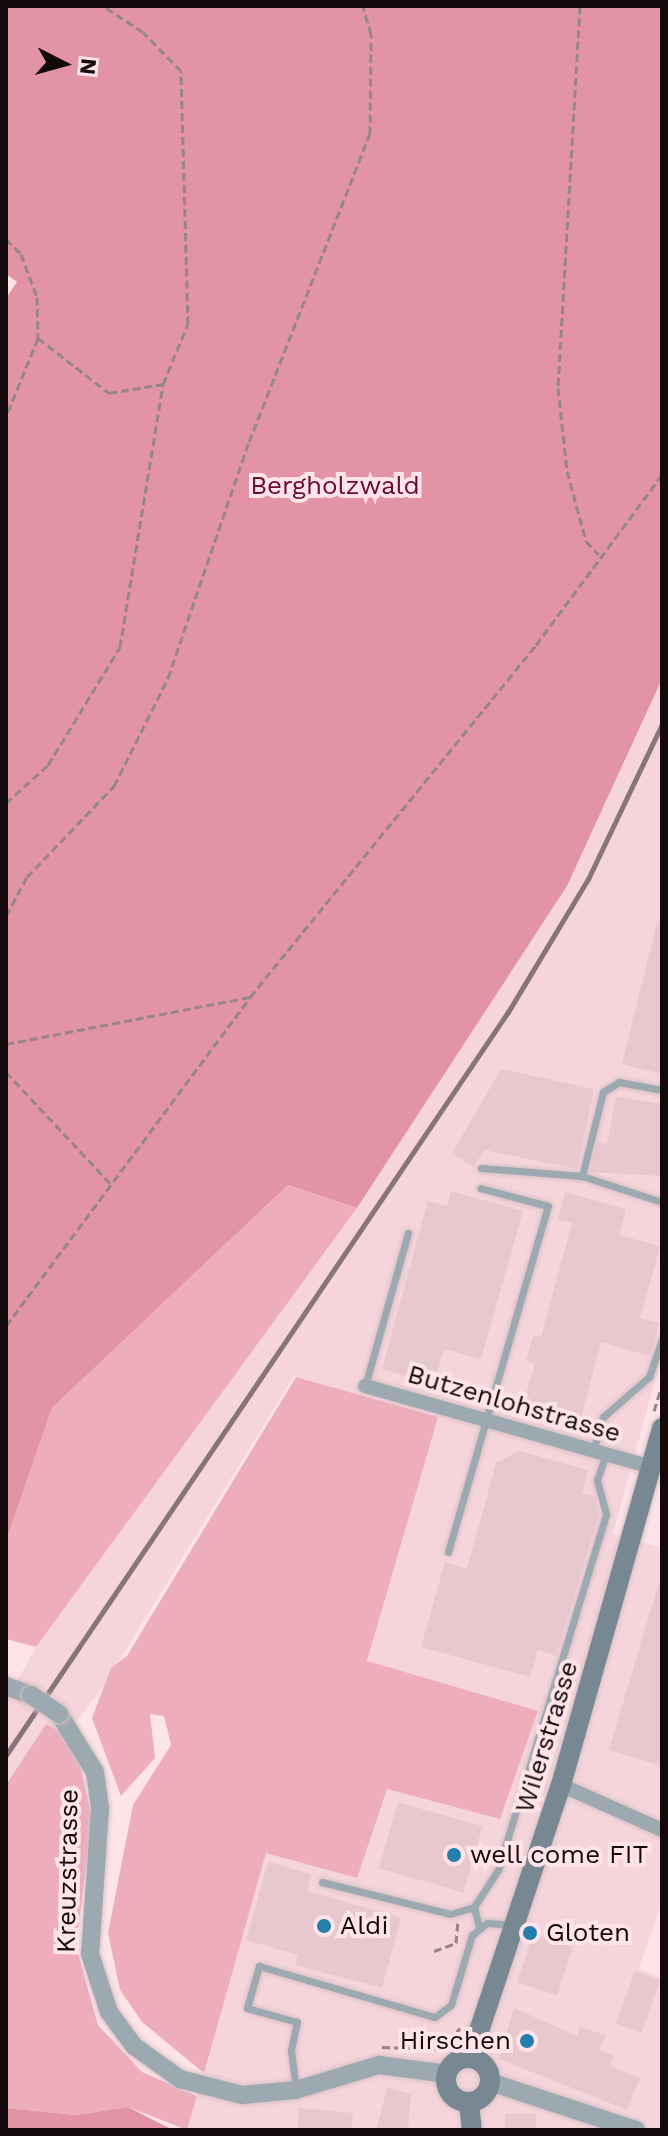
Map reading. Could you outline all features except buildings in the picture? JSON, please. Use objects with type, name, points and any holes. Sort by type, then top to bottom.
[{"type":"main road","name":"Wilerstrasse","points":[[457,2065],[515,1925],[561,1785],[662,1428]]},
{"type":"main road","points":[[457,2065],[485,2066],[490,2082],[469,2103],[449,2092],[457,2065]]},
{"type":"main road","points":[[469,2103],[472,2130]]},
{"type":"street","name":"Butzenlohstrasse","points":[[365,1386],[651,1467]]},
{"type":"street","name":"Kreuzstrasse","points":[[6,1686],[31,1695],[59,1714],[88,1753],[98,1790],[90,1954],[109,2012],[148,2058],[193,2085],[242,2095],[296,2090],[379,2065],[457,2065]]},
{"type":"street","points":[[561,1785],[662,1830]]},
{"type":"street","points":[[490,2082],[636,2130]]},
{"type":"lane","points":[[582,1176],[603,1092],[619,1082],[662,1090]]},
{"type":"lane","points":[[481,1168],[582,1176],[662,1202]]},
{"type":"lane","points":[[448,1552],[548,1206],[480,1188]]},
{"type":"lane","points":[[365,1386],[408,1233]]},
{"type":"lane","points":[[322,1882],[450,1914],[474,1907],[498,1870],[606,1514],[597,1480],[603,1417],[649,1377],[662,1340]]},
{"type":"lane","points":[[296,2090],[291,2050],[297,2022],[247,2008],[259,1966],[435,2017],[451,2005],[479,1927],[474,1907]]},
{"type":"lane","points":[[479,1927],[515,1925]]},
{"type":"path","points":[[6,803],[48,765],[120,647],[163,384],[188,324],[181,71],[143,32],[103,6]]},
{"type":"path","points":[[6,916],[27,877],[114,786],[168,678],[249,442],[370,134],[371,34],[363,6]]},
{"type":"path","points":[[580,6],[558,388],[567,471],[586,541],[598,554]]},
{"type":"path","points":[[6,239],[21,254],[37,297],[38,338],[6,417]]},
{"type":"path","points":[[38,338],[109,393],[163,384]]},
{"type":"path","points":[[6,1326],[250,997],[536,645],[598,554],[662,475]]},
{"type":"path","points":[[6,1044],[250,997]]},
{"type":"path","points":[[6,1072],[111,1184]]},
{"type":"path","points":[[434,1951],[456,1941]]},
{"type":"path","points":[[376,2048],[446,2047],[457,2065]]},
{"type":"shaded area","points":[[662,679],[662,1355],[613,1534],[662,1548],[662,1902],[639,1969],[662,1978],[662,2130],[187,2130],[266,1853],[387,1789],[500,1819],[538,1711],[367,1662],[437,1417],[294,1376],[103,1687],[6,1810],[6,1701],[36,1647],[357,1208],[567,886]]},
{"type":"shaded area","points":[[288,1185],[357,1208],[36,1647],[6,1639],[6,1541],[52,1408]]},
{"type":"shaded area","points":[[296,1377],[438,1417],[367,1661],[538,1711],[500,1819],[387,1789],[357,1878],[266,1853],[204,2073],[142,2022],[120,1990],[108,1933],[133,1805],[171,1745],[164,1716],[150,1714],[155,1758],[121,1796],[92,1718],[111,1668],[127,1656]]},
{"type":"shaded area","points":[[46,1724],[63,1733],[80,1764],[92,1819],[76,1946],[98,2025],[142,2072],[197,2096],[187,2130],[128,2107],[76,2115],[6,2108],[6,1785]]},
{"type":"green space","name":"Bergholzwald","points":[[6,6],[662,6],[662,679],[567,886],[357,1208],[288,1185],[52,1408],[6,1541],[6,298],[17,282],[6,274]]},
{"type":"green space","points":[[128,2107],[173,2130],[6,2130],[6,2108],[76,2115]]},
{"type":"railway","points":[[6,1755],[508,1012],[588,879],[662,724]]},
{"type":"place","name":"well come FIT","points":[[454,1855]]},
{"type":"place","name":"Aldi","points":[[324,1926]]},
{"type":"place","name":"Gloten","points":[[530,1933]]},
{"type":"place","name":"Hirschen","points":[[527,2041]]}]
